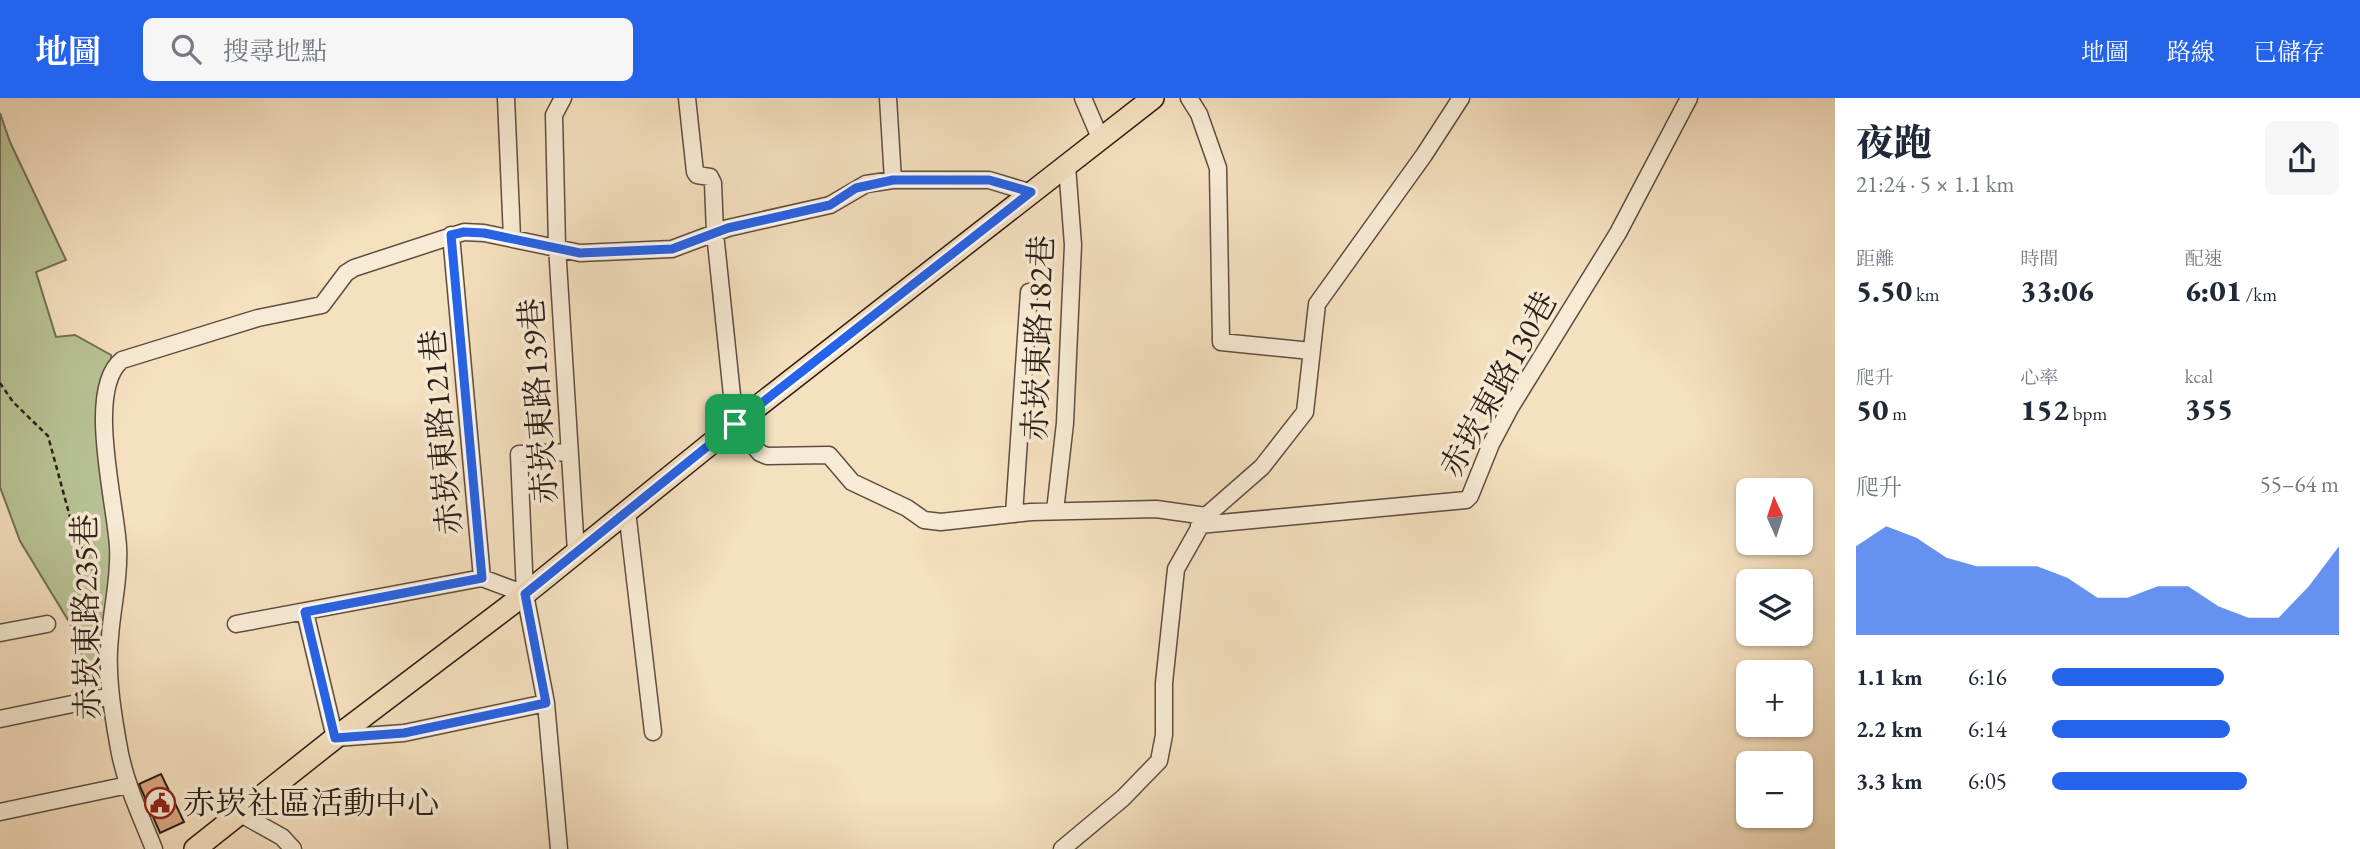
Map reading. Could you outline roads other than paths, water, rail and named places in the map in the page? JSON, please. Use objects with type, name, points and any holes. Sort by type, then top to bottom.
[{"type":"main road","points":[[195,849],[335,738],[525,594],[735,424],[1153,98]]},
{"type":"street","points":[[506,98],[512,238]]},
{"type":"street","name":"赤崁東路139巷","points":[[563,98],[554,115],[556,246],[576,552]]},
{"type":"street","points":[[687,98],[695,173],[712,179],[735,424]]},
{"type":"street","points":[[888,98],[893,180]]},
{"type":"street","points":[[1083,98],[1101,140]]},
{"type":"street","points":[[1189,98],[1199,114],[1218,168],[1221,342],[1311,351]]},
{"type":"street","points":[[1062,849],[1123,798],[1159,761],[1164,735],[1164,684],[1176,569],[1202,521],[1262,467],[1305,412],[1317,304],[1461,98]]},
{"type":"street","name":"赤崁東路130巷","points":[[735,424],[760,453],[767,456],[824,453],[832,456],[852,482],[907,508],[924,520],[941,522],[1014,514],[1156,509],[1202,521],[1460,502],[1470,496],[1491,444],[1510,408],[1618,233],[1689,98]]},
{"type":"street","name":"赤崁東路182巷","points":[[1055,512],[1065,424],[1073,245],[1067,166]]},
{"type":"street","name":"赤崁東路235巷","points":[[154,849],[128,785],[118,745],[111,696],[109,638],[117,590],[118,546],[106,457],[104,418],[115,365],[138,354],[258,318],[322,305],[346,273],[354,268],[451,235],[474,232],[556,246],[580,253],[649,251],[672,249],[728,228],[830,205],[856,188],[893,180],[989,180],[1031,192]]},
{"type":"street","name":"赤崁東路121巷","points":[[451,235],[482,578],[525,594]]},
{"type":"street","name":"赤崁東路182巷","points":[[1014,514],[1030,292]]},
{"type":"street","points":[[559,849],[546,703],[525,594],[519,454],[569,452]]},
{"type":"street","points":[[627,511],[653,732]]},
{"type":"street","points":[[236,624],[482,578]]},
{"type":"street","points":[[305,612],[335,738],[404,733],[546,703]]},
{"type":"street","points":[[0,633],[47,624]]},
{"type":"street","points":[[0,719],[111,696]]},
{"type":"street","points":[[0,812],[128,785]]},
{"type":"street","points":[[239,813],[282,837],[293,849]]},
{"type":"place","name":"赤崁社區活動中心","points":[[160,803]]}]
